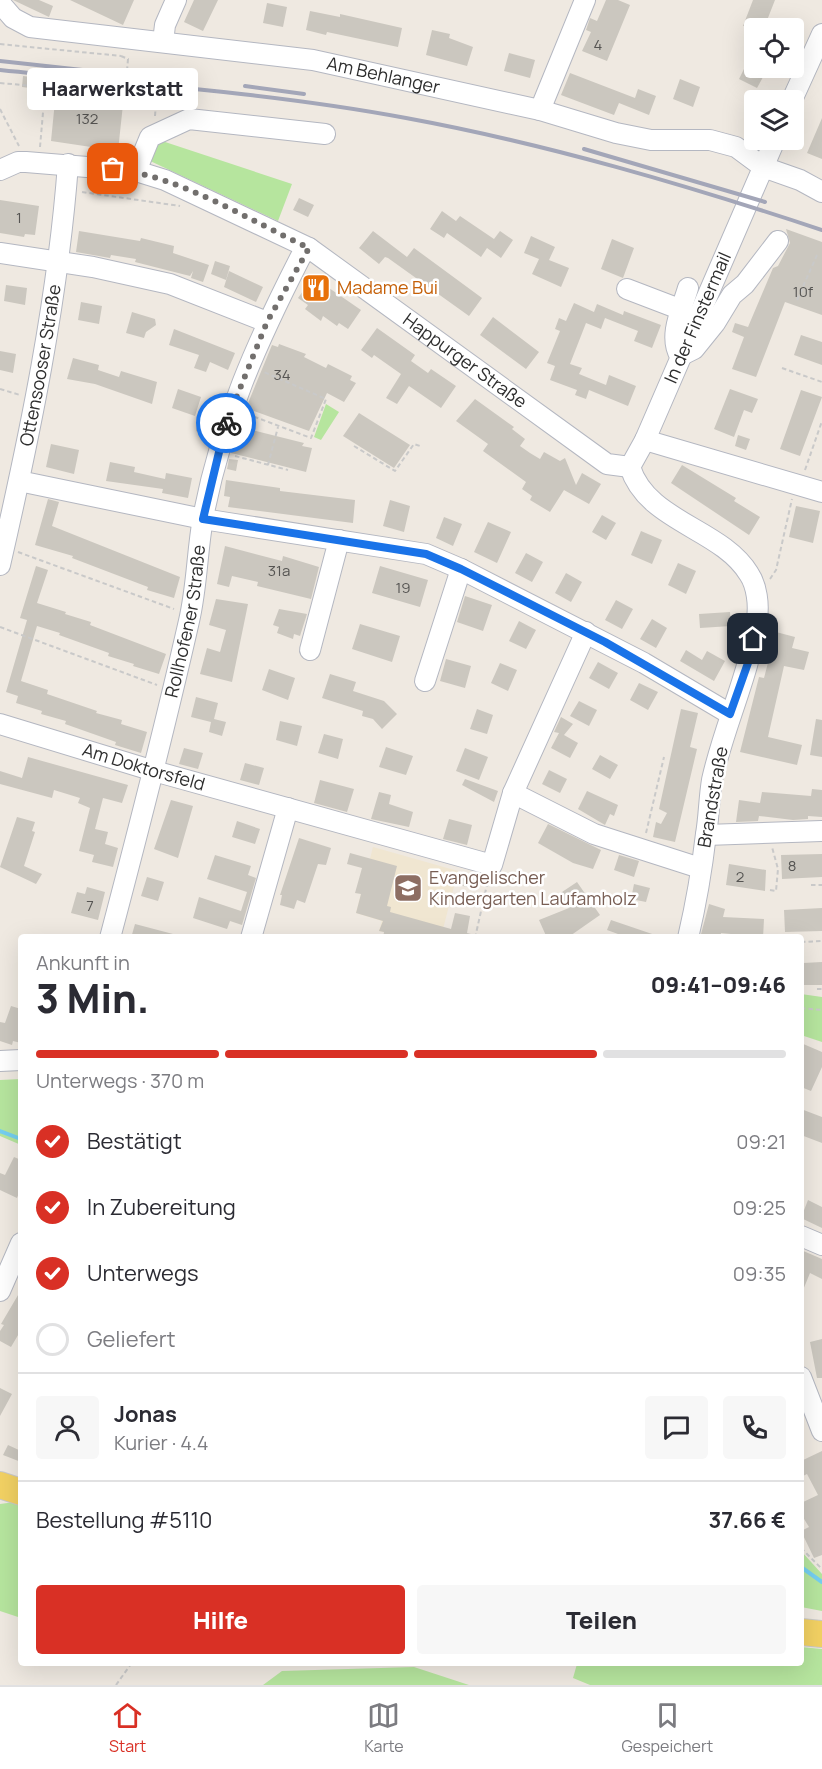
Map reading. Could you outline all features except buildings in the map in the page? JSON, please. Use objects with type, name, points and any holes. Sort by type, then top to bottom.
[{"type":"main road","points":[[0,1485],[18,1491]]},
{"type":"main road","points":[[804,1632],[822,1634]]},
{"type":"street","points":[[163,42],[165,25],[176,0]]},
{"type":"street","points":[[540,110],[585,0]]},
{"type":"street","name":"Am Behlanger","points":[[0,3],[13,18],[30,27],[313,60],[540,110],[616,133],[651,140],[710,141],[736,147],[763,166]]},
{"type":"street","points":[[797,90],[822,34]]},
{"type":"street","points":[[136,171],[150,137],[189,119],[325,134]]},
{"type":"street","name":"In der Finstermail","points":[[630,467],[645,440],[770,150]]},
{"type":"street","name":"Happurger Straße","points":[[0,170],[18,162],[68,164],[136,171],[165,180],[309,248],[607,464],[630,467]]},
{"type":"street","name":"Ottensooser Straße","points":[[2,556],[34,400],[56,262],[68,164]]},
{"type":"street","points":[[763,166],[800,180],[822,192]]},
{"type":"street","points":[[688,288],[675,333],[675,347],[680,356],[694,350],[715,323],[732,295],[745,284],[778,241]]},
{"type":"street","name":"Rollhofener Straße","points":[[111,934],[154,771],[190,615],[203,519],[218,452],[231,408],[267,322],[309,248]]},
{"type":"street","points":[[0,253],[170,284],[267,322]]},
{"type":"street","points":[[627,289],[682,310]]},
{"type":"street","points":[[645,440],[822,492]]},
{"type":"street","name":"Brandstraße","points":[[630,467],[634,482],[649,499],[740,561],[755,586],[758,616],[756,627],[748,663],[730,714],[712,781],[706,835],[689,934]]},
{"type":"street","points":[[19,481],[203,519],[426,554],[461,569],[586,632],[730,714]]},
{"type":"street","points":[[310,651],[339,540]]},
{"type":"street","points":[[425,681],[461,569]]},
{"type":"street","points":[[492,865],[513,793],[586,632]]},
{"type":"street","name":"Am Doktorsfeld","points":[[0,724],[154,771],[492,865]]},
{"type":"street","points":[[513,793],[594,834],[700,868]]},
{"type":"street","points":[[252,934],[288,808]]},
{"type":"street","points":[[706,835],[822,831]]},
{"type":"street","points":[[0,1061],[18,1060]]},
{"type":"street","points":[[804,1237],[822,1245]]},
{"type":"street","points":[[0,1291],[18,1250]]},
{"type":"street","points":[[804,1385],[822,1431]]},
{"type":"path","points":[[0,44],[122,57]]},
{"type":"path","points":[[127,71],[128,59]]},
{"type":"path","points":[[40,148],[46,78]]},
{"type":"path","points":[[0,83],[45,87]]},
{"type":"path","points":[[157,99],[158,90]]},
{"type":"path","points":[[191,94],[191,100]]},
{"type":"path","points":[[0,109],[23,153]]},
{"type":"path","points":[[66,190],[186,207]]},
{"type":"path","points":[[796,300],[817,255]]},
{"type":"path","points":[[231,408],[311,438],[326,399],[302,386],[248,366]]},
{"type":"path","points":[[782,368],[822,382]]},
{"type":"path","points":[[0,389],[34,400]]},
{"type":"path","points":[[755,586],[770,579],[776,570],[798,485],[822,421]]},
{"type":"path","points":[[268,465],[278,426]]},
{"type":"path","points":[[354,446],[395,471],[414,444],[420,446]]},
{"type":"path","points":[[218,452],[288,470]]},
{"type":"path","points":[[2,556],[190,615]]},
{"type":"path","points":[[0,627],[173,691]]},
{"type":"path","points":[[644,843],[664,757]]},
{"type":"path","points":[[770,890],[776,891],[778,869],[772,853],[772,832]]},
{"type":"path","points":[[476,934],[492,865]]},
{"type":"path","points":[[811,885],[822,885]]},
{"type":"path","points":[[804,942],[822,941]]},
{"type":"path","points":[[804,1008],[822,1010]]},
{"type":"path","points":[[804,1551],[822,1569]]},
{"type":"path","points":[[116,1685],[130,1666]]},
{"type":"shaded area","name":"Evangelischer Kindergarten Laufamholz","points":[[373,847],[458,871],[443,929],[384,932],[379,931],[382,921],[356,913]]},
{"type":"green space","points":[[153,138],[292,184],[278,221],[146,159]]},
{"type":"green space","points":[[326,404],[339,412],[321,440],[314,437]]},
{"type":"green space","points":[[804,994],[822,997],[822,1042],[804,1036]]},
{"type":"green space","points":[[18,1079],[18,1144],[0,1136],[0,1080]]},
{"type":"green space","points":[[18,1503],[18,1617],[0,1611],[0,1504]]},
{"type":"green space","points":[[804,1554],[822,1574],[822,1611],[804,1608]]},
{"type":"green space","points":[[804,1647],[822,1649],[822,1685],[590,1685],[573,1678],[576,1666],[804,1666]]},
{"type":"green space","points":[[414,1667],[469,1685],[263,1685],[282,1671]]},
{"type":"waterway","points":[[0,1131],[18,1138]]},
{"type":"waterway","points":[[804,1569],[822,1582]]},
{"type":"railway","points":[[0,61],[110,73]]},
{"type":"railway","points":[[0,70],[305,102],[459,128],[616,167],[822,230]]},
{"type":"railway","points":[[245,86],[304,94]]},
{"type":"railway","points":[[584,149],[765,202]]},
{"type":"way so far","points":[[113,169],[136,171],[165,180],[309,248],[302,256],[267,322],[226,423]]},
{"type":"place","name":"Haarwerkstatt","points":[[113,169]]},
{"type":"place","name":"Madame Bui","points":[[316,288]]},
{"type":"place","name":"Evangelischer Kindergarten Laufamholz","points":[[408,888]]},
{"type":"route","points":[[226,423],[203,519],[426,554],[461,569],[605,642],[730,714],[748,663],[753,639]]}]
